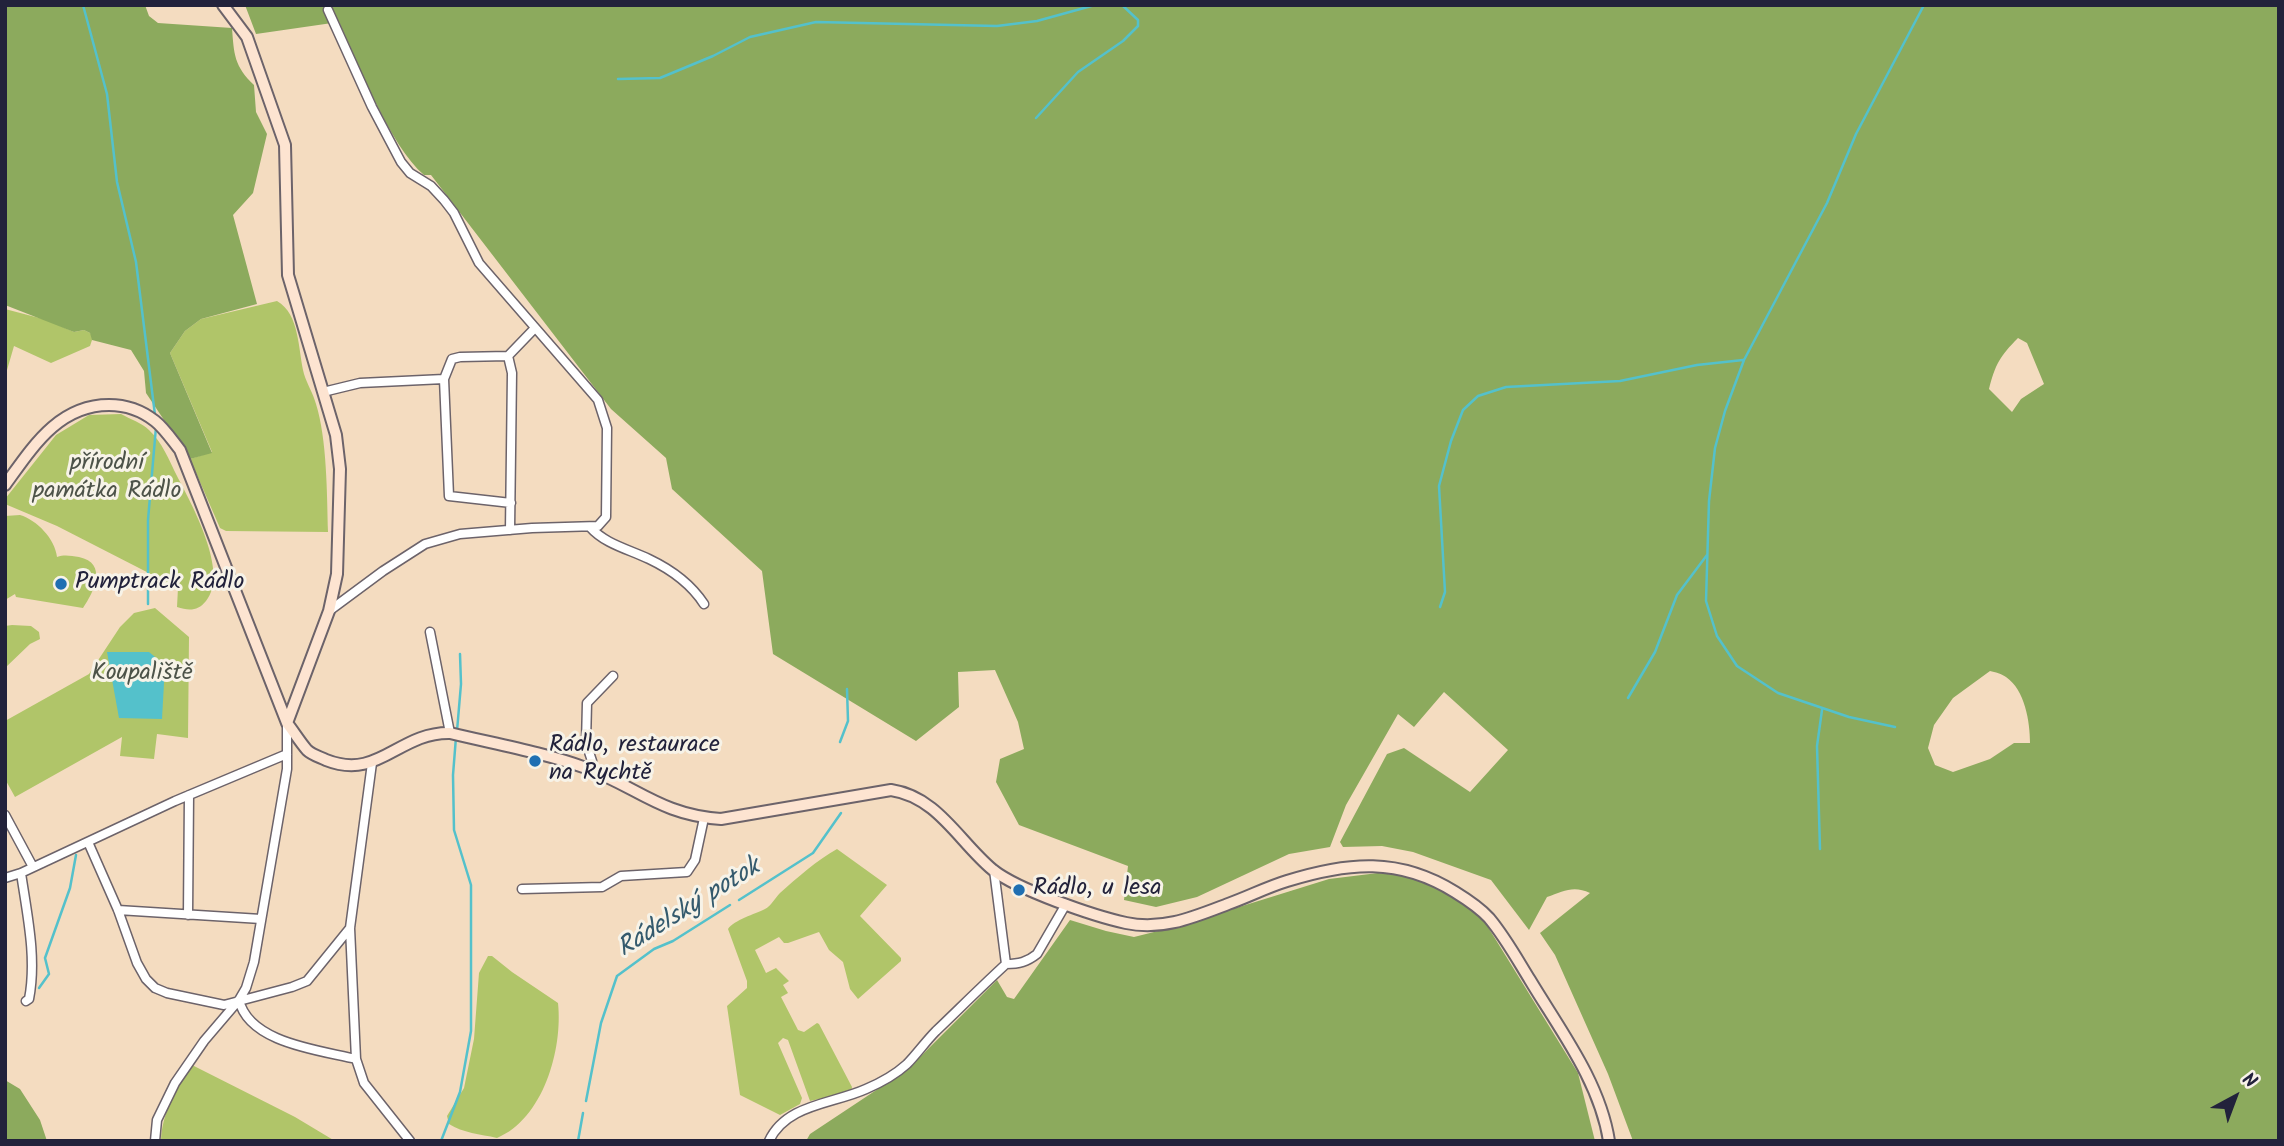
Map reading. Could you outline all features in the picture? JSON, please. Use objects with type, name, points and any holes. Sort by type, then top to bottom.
[{"type":"street","points":[[155,1141],[157,1120],[175,1083],[246,988],[254,962],[287,769],[288,723],[329,611],[337,575],[340,469],[336,435],[288,275],[285,145],[247,37],[223,5]]},
{"type":"street","points":[[328,10],[372,107],[401,162],[410,173],[431,186],[444,200],[454,213],[478,263],[598,400],[607,428],[607,517],[598,526],[460,534],[425,544],[329,611]]},
{"type":"street","points":[[511,503],[449,496],[444,379],[452,359],[460,356],[508,356],[535,328]]},
{"type":"street","points":[[508,356],[512,373],[510,530]]},
{"type":"street","points":[[323,392],[360,383],[444,379]]},
{"type":"street","points":[[5,485],[49,431],[76,410],[88,407],[134,408],[158,423],[180,450],[288,723],[309,753],[335,763],[358,766],[372,763],[419,737],[433,733],[450,733],[559,759],[589,769],[669,810],[721,819],[891,790],[903,792],[938,812],[994,870],[1015,883],[1066,904],[1129,924],[1168,925],[1287,881],[1346,867],[1397,867],[1439,882],[1479,908],[1508,944],[1577,1058],[1599,1104],[1609,1141]]},
{"type":"street","points":[[590,527],[599,537],[650,559],[679,578],[697,593],[704,604]]},
{"type":"street","points":[[430,632],[450,733]]},
{"type":"street","points":[[589,769],[592,761],[586,743],[587,703],[613,676]]},
{"type":"street","points":[[5,878],[287,754]]},
{"type":"street","points":[[372,763],[350,928],[355,1059],[364,1083],[410,1141]]},
{"type":"street","points":[[188,915],[189,795]]},
{"type":"street","points":[[5,815],[33,867]]},
{"type":"street","points":[[522,889],[602,887],[621,876],[687,872],[695,860],[704,818]]},
{"type":"street","points":[[88,842],[118,910],[137,963],[155,988],[167,993],[224,1005],[292,987],[307,981],[350,928]]},
{"type":"street","points":[[994,870],[1006,964]]},
{"type":"street","points":[[21,873],[31,944],[31,987],[29,999],[26,1001]]},
{"type":"street","points":[[769,1141],[774,1131],[788,1118],[806,1109],[866,1089],[909,1062],[925,1042],[1006,964],[1019,964],[1037,954],[1066,904]]},
{"type":"street","points":[[118,910],[261,919]]},
{"type":"street","points":[[239,1000],[247,1020],[267,1036],[355,1059]]},
{"type":"green space","points":[[5,5],[145,5],[149,16],[158,23],[232,28],[236,59],[242,72],[254,85],[256,112],[267,134],[253,193],[233,215],[257,304],[201,319],[185,331],[170,353],[212,453],[190,459],[146,393],[144,371],[131,350],[92,340],[90,333],[84,330],[74,332],[5,305]]},
{"type":"green space","points":[[245,5],[2279,5],[2279,1141],[1633,1141],[1608,1074],[1555,955],[1540,933],[1590,893],[1574,889],[1547,897],[1529,930],[1491,880],[1413,852],[1382,846],[1343,847],[1340,842],[1387,754],[1404,748],[1470,792],[1508,750],[1444,692],[1414,727],[1398,714],[1346,805],[1330,847],[1289,854],[1197,897],[1156,907],[1124,900],[1128,866],[1019,825],[996,782],[1000,759],[1024,749],[1018,722],[995,670],[958,672],[959,707],[916,741],[773,654],[762,571],[672,489],[666,458],[611,409],[431,175],[424,175],[411,162],[376,104],[339,22],[256,34]],"holes":[[[2018,338],[2027,343],[2044,384],[2021,399],[2012,412],[1989,389],[1999,361]],[[1990,671],[2006,677],[2018,690],[2027,716],[2030,743],[2014,743],[1990,759],[1953,772],[1935,765],[1928,748],[1934,725],[1953,698]]]},
{"type":"green space","points":[[277,301],[285,307],[294,323],[304,374],[320,418],[326,467],[328,532],[226,531],[220,528],[190,459],[212,452],[170,353],[185,331],[201,319]]},
{"type":"green space","points":[[5,309],[47,320],[74,332],[84,330],[93,337],[90,346],[51,363],[14,346],[5,377]]},
{"type":"green space","name":"přírodní památka Rádlo","points":[[121,414],[139,423],[158,440],[206,538],[214,573],[212,589],[206,601],[196,608],[177,607],[178,588],[57,526],[5,504],[5,499],[56,435],[89,415]]},
{"type":"green space","points":[[20,515],[33,521],[44,531],[56,550],[57,557],[79,557],[93,565],[96,579],[83,608],[16,597],[15,594],[5,600],[5,516]]},
{"type":"green space","name":"Koupaliště","points":[[155,608],[189,637],[188,738],[157,734],[154,759],[120,756],[122,737],[15,797],[5,779],[5,721],[89,674],[120,627],[134,613]]},
{"type":"green space","points":[[5,626],[31,626],[39,632],[40,639],[30,644],[5,668]]},
{"type":"green space","points":[[837,849],[887,885],[860,916],[901,961],[858,999],[850,989],[843,962],[829,950],[819,932],[788,943],[784,943],[779,937],[755,950],[766,973],[776,968],[789,981],[783,985],[788,993],[781,997],[798,1030],[804,1032],[819,1024],[852,1087],[851,1092],[810,1101],[788,1040],[783,1038],[778,1043],[802,1098],[800,1104],[780,1115],[740,1095],[727,1006],[747,988],[747,981],[728,929],[740,920],[767,908],[800,875]]},
{"type":"green space","points":[[1378,873],[1407,876],[1447,893],[1483,919],[1578,1073],[1595,1141],[806,1141],[810,1134],[908,1069],[997,980],[1007,997],[1014,999],[1070,920],[1134,937],[1329,879]]},
{"type":"green space","points":[[488,956],[492,956],[558,1003],[559,1022],[553,1061],[538,1099],[513,1129],[497,1138],[454,1127],[449,1124],[447,1116],[464,1088],[474,1039],[479,973]]},
{"type":"green space","points":[[192,1065],[295,1117],[335,1141],[161,1141],[164,1120],[171,1101]]},
{"type":"green space","points":[[5,1080],[20,1089],[40,1120],[47,1141],[5,1141]]},
{"type":"water","points":[[107,652],[149,652],[165,665],[162,719],[119,718]]},
{"type":"waterway","points":[[83,5],[107,94],[117,182],[136,262],[155,415]]},
{"type":"waterway","points":[[618,79],[660,78],[750,37],[816,22],[997,26],[1037,21],[1095,5]]},
{"type":"waterway","points":[[1036,118],[1078,72],[1123,41],[1138,26],[1138,20],[1122,5]]},
{"type":"waterway","points":[[1895,727],[1849,717],[1778,693],[1737,666],[1717,636],[1706,601],[1709,501],[1715,448],[1744,360],[1827,203],[1856,134],[1924,5]]},
{"type":"waterway","points":[[1440,607],[1445,592],[1439,486],[1451,441],[1463,410],[1478,396],[1506,387],[1620,381],[1697,365],[1743,360]]},
{"type":"waterway","points":[[148,604],[148,520],[156,427]]},
{"type":"waterway","points":[[1628,698],[1655,652],[1677,595],[1707,555]]},
{"type":"waterway","points":[[457,731],[461,684],[460,654]]},
{"type":"waterway","name":"Rádelský potok","points":[[840,742],[848,721],[847,689]]},
{"type":"waterway","points":[[1820,849],[1817,746],[1822,710]]},
{"type":"waterway","points":[[441,1141],[460,1092],[471,1031],[471,885],[454,830],[453,775],[456,737]]},
{"type":"waterway","name":"Rádelský potok","points":[[739,900],[813,853],[841,813]]},
{"type":"waterway","points":[[39,988],[49,974],[45,958],[70,888],[76,855]]},
{"type":"waterway","name":"Rádelský potok","points":[[586,1101],[601,1023],[617,976],[654,949],[673,941],[730,905]]},
{"type":"waterway","name":"Rádelský potok","points":[[578,1141],[583,1113]]},
{"type":"place","name":"Pumptrack Rádlo","points":[[61,584]]},
{"type":"place","name":"Rádlo, restaurace na Rychtě","points":[[535,761]]},
{"type":"place","name":"Rádlo, u lesa","points":[[1019,890]]}]
